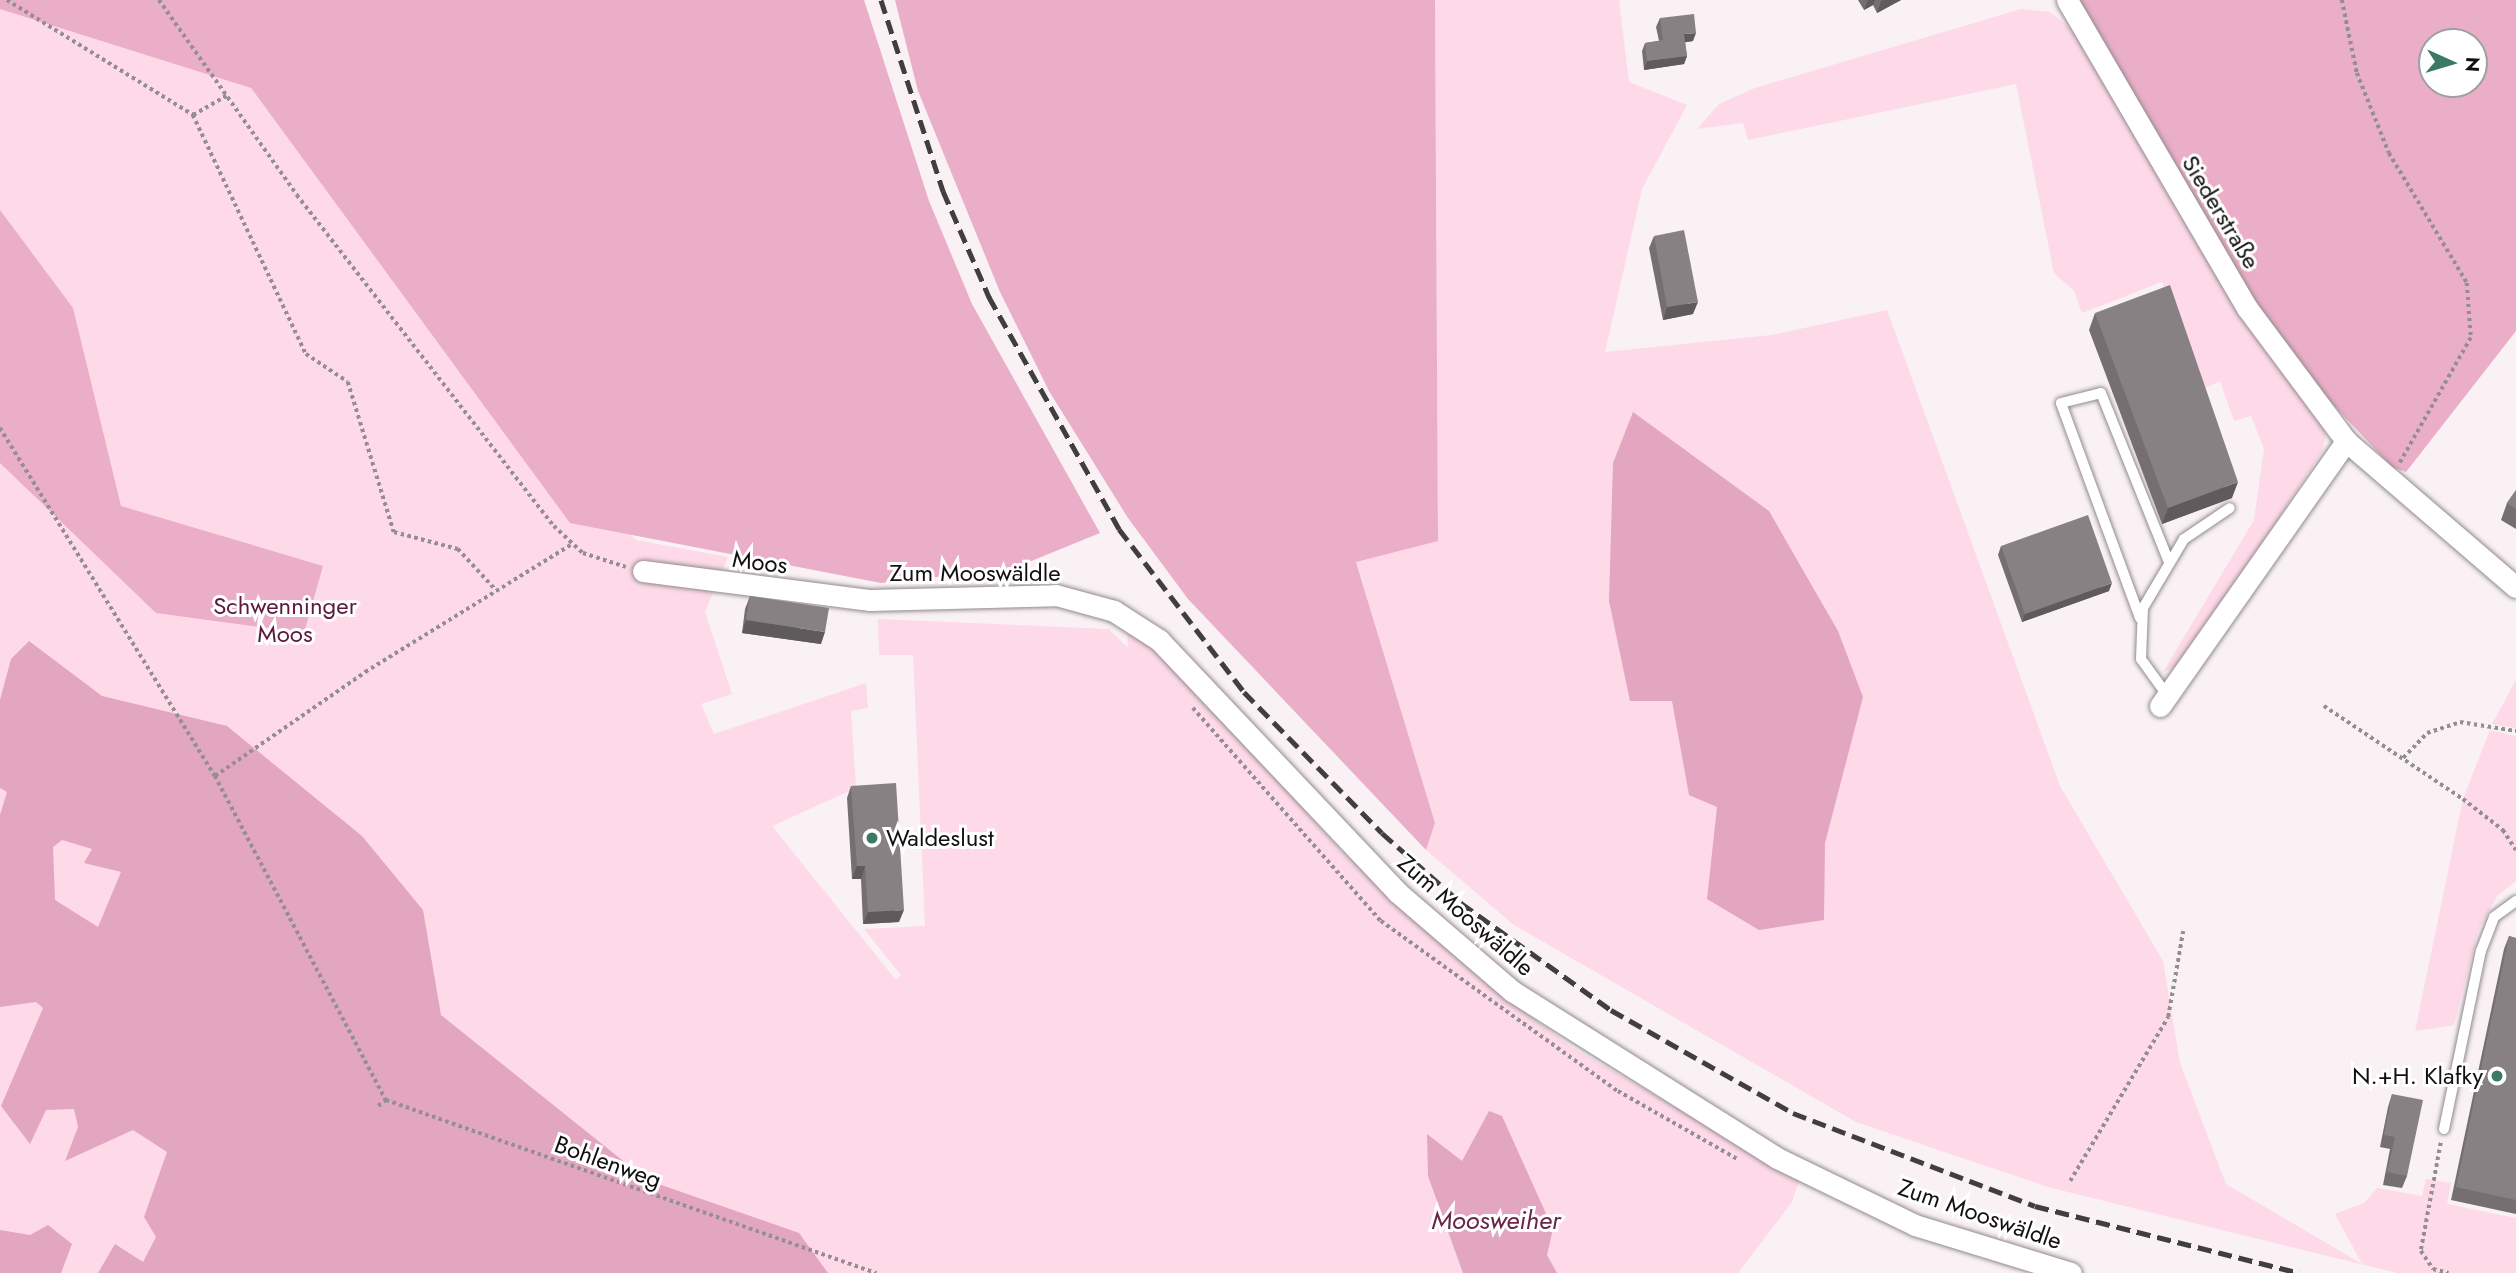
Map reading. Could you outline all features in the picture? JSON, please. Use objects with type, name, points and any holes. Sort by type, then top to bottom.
[{"type":"street","name":"Siederstraße","points":[[2067,0],[2247,308],[2346,441],[2516,587]]},
{"type":"street","points":[[2163,700],[2346,441]]},
{"type":"street","name":"Moos","points":[[643,571],[870,600]]},
{"type":"street","name":"Zum Mooswäldle","points":[[870,600],[1056,595],[1138,624],[1397,892],[1512,991],[1777,1158],[1915,1225],[2071,1273]]},
{"type":"lane","points":[[2163,700],[2141,659],[2140,618],[2060,404],[2101,393],[2168,560]]},
{"type":"lane","points":[[2140,618],[2168,560],[2184,539],[2230,508]]},
{"type":"lane","points":[[2444,1129],[2481,951],[2494,917],[2516,901]]},
{"type":"path","points":[[7,0],[193,115],[306,354],[348,382],[394,532],[458,549],[495,589]]},
{"type":"path","points":[[159,0],[297,195],[570,545],[643,571]]},
{"type":"path","points":[[2342,0],[2357,73],[2389,153],[2467,283],[2470,338],[2389,479]]},
{"type":"path","points":[[193,115],[227,95]]},
{"type":"path","points":[[0,428],[215,776],[386,1100],[377,1106]]},
{"type":"path","points":[[215,776],[365,672],[570,545]]},
{"type":"path","points":[[2324,706],[2403,758],[2503,830],[2516,850]]},
{"type":"path","points":[[2403,758],[2427,733],[2460,722],[2516,731]]},
{"type":"path","points":[[2070,1181],[2168,1017],[2183,931]]},
{"type":"path","name":"Bohlenweg","points":[[386,1100],[876,1273]]},
{"type":"path","points":[[2444,1129],[2421,1251],[2433,1269],[2449,1273]]},
{"type":"green space","name":"Schwenninger Moos","points":[[0,0],[251,88],[463,377],[636,540],[728,557],[705,612],[732,694],[701,704],[714,734],[866,683],[868,708],[851,711],[856,788],[772,826],[896,980],[901,975],[864,929],[925,926],[913,655],[879,655],[878,619],[1109,629],[1128,648],[1127,628],[1205,696],[1340,850],[1487,984],[1573,1048],[1800,1179],[1792,1202],[1738,1273],[0,1273]]},
{"type":"green space","points":[[0,0],[864,0],[929,201],[972,304],[1100,533],[1012,569],[881,583],[570,523],[251,88],[0,9]]},
{"type":"green space","points":[[895,0],[1435,0],[1438,541],[1356,562],[1435,823],[1426,850],[1188,599],[1128,518],[1049,391],[1000,292],[918,91]]},
{"type":"green space","points":[[1435,0],[1619,0],[1629,82],[1687,105],[1642,189],[1605,352],[1772,335],[1887,310],[2060,786],[2163,961],[2180,1063],[2226,1184],[2362,1264],[2335,1214],[2364,1203],[2377,1188],[2422,1196],[2426,1179],[2451,1183],[2447,1204],[2516,1218],[2516,1273],[2397,1273],[2048,1187],[1856,1122],[1514,925],[1426,850],[1435,823],[1356,561],[1438,540]]},
{"type":"green space","points":[[2076,0],[2516,0],[2516,331],[2406,472],[2392,467],[2292,361],[2190,201]]},
{"type":"green space","points":[[2021,9],[2050,12],[2074,31],[2326,433],[2323,450],[2184,663],[2163,672],[2254,520],[2264,449],[2251,416],[2234,421],[2220,381],[2203,389],[2162,282],[2082,313],[2074,291],[2054,273],[2016,84],[1748,140],[1743,123],[1697,129],[1719,104],[1755,88]]},
{"type":"green space","points":[[0,210],[73,308],[121,506],[323,566],[304,633],[156,613],[0,463]]},
{"type":"green space","points":[[2516,680],[2516,728],[2492,724]]},
{"type":"green space","points":[[2490,730],[2516,736],[2516,881],[2497,896],[2478,931],[2454,1025],[2415,1031],[2463,799]]},
{"type":"water","points":[[1633,412],[1769,511],[1838,631],[1863,697],[1825,843],[1824,920],[1759,930],[1707,899],[1717,807],[1689,795],[1672,701],[1630,701],[1609,601],[1613,463]]},
{"type":"water","points":[[29,641],[102,696],[227,726],[362,836],[423,910],[441,1015],[647,1180],[799,1233],[828,1273],[98,1273],[115,1244],[143,1262],[156,1237],[144,1217],[167,1152],[133,1130],[65,1161],[78,1127],[74,1109],[46,1110],[30,1144],[1,1106],[43,1008],[36,1002],[0,1007],[0,815],[7,792],[0,788],[0,700],[11,659]],"holes":[[[62,840],[92,849],[84,863],[121,872],[98,927],[55,900],[53,847]]]},
{"type":"water","name":"Moosweiher","points":[[1489,1111],[1502,1116],[1553,1229],[1547,1255],[1557,1273],[1463,1273],[1428,1176],[1427,1134],[1462,1161]]},
{"type":"water","points":[[48,1225],[72,1244],[61,1273],[0,1273],[0,1230],[30,1235]]},
{"type":"building","points":[[1694,14],[1696,33],[1684,34],[1687,56],[1647,61],[1645,43],[1663,40],[1660,18]]},
{"type":"building","points":[[1684,230],[1698,302],[1667,307],[1654,236]]},
{"type":"building","points":[[2170,285],[2238,482],[2168,508],[2095,313]]},
{"type":"building","points":[[2516,490],[2516,509],[2507,503]]},
{"type":"building","points":[[2088,515],[2112,583],[2025,614],[2001,546]]},
{"type":"building","points":[[750,596],[829,608],[825,632],[746,620]]},
{"type":"building","name":"Waldeslust","points":[[896,783],[904,910],[868,912],[865,866],[857,866],[851,786]]},
{"type":"building","name":"N.+H. Klafky","points":[[2509,936],[2516,938],[2516,1200],[2456,1187]]},
{"type":"building","points":[[2392,1094],[2423,1100],[2407,1176],[2387,1172],[2395,1137],[2384,1135]]},
{"type":"railway","points":[[881,0],[943,191],[989,297],[1119,529],[1244,692],[1382,833],[1461,903],[1611,1010],[1793,1113],[2035,1206],[2300,1273]]},
{"type":"place","name":"Waldeslust","points":[[872,838]]},
{"type":"place","name":"N.+H. Klafky","points":[[2497,1076]]}]
